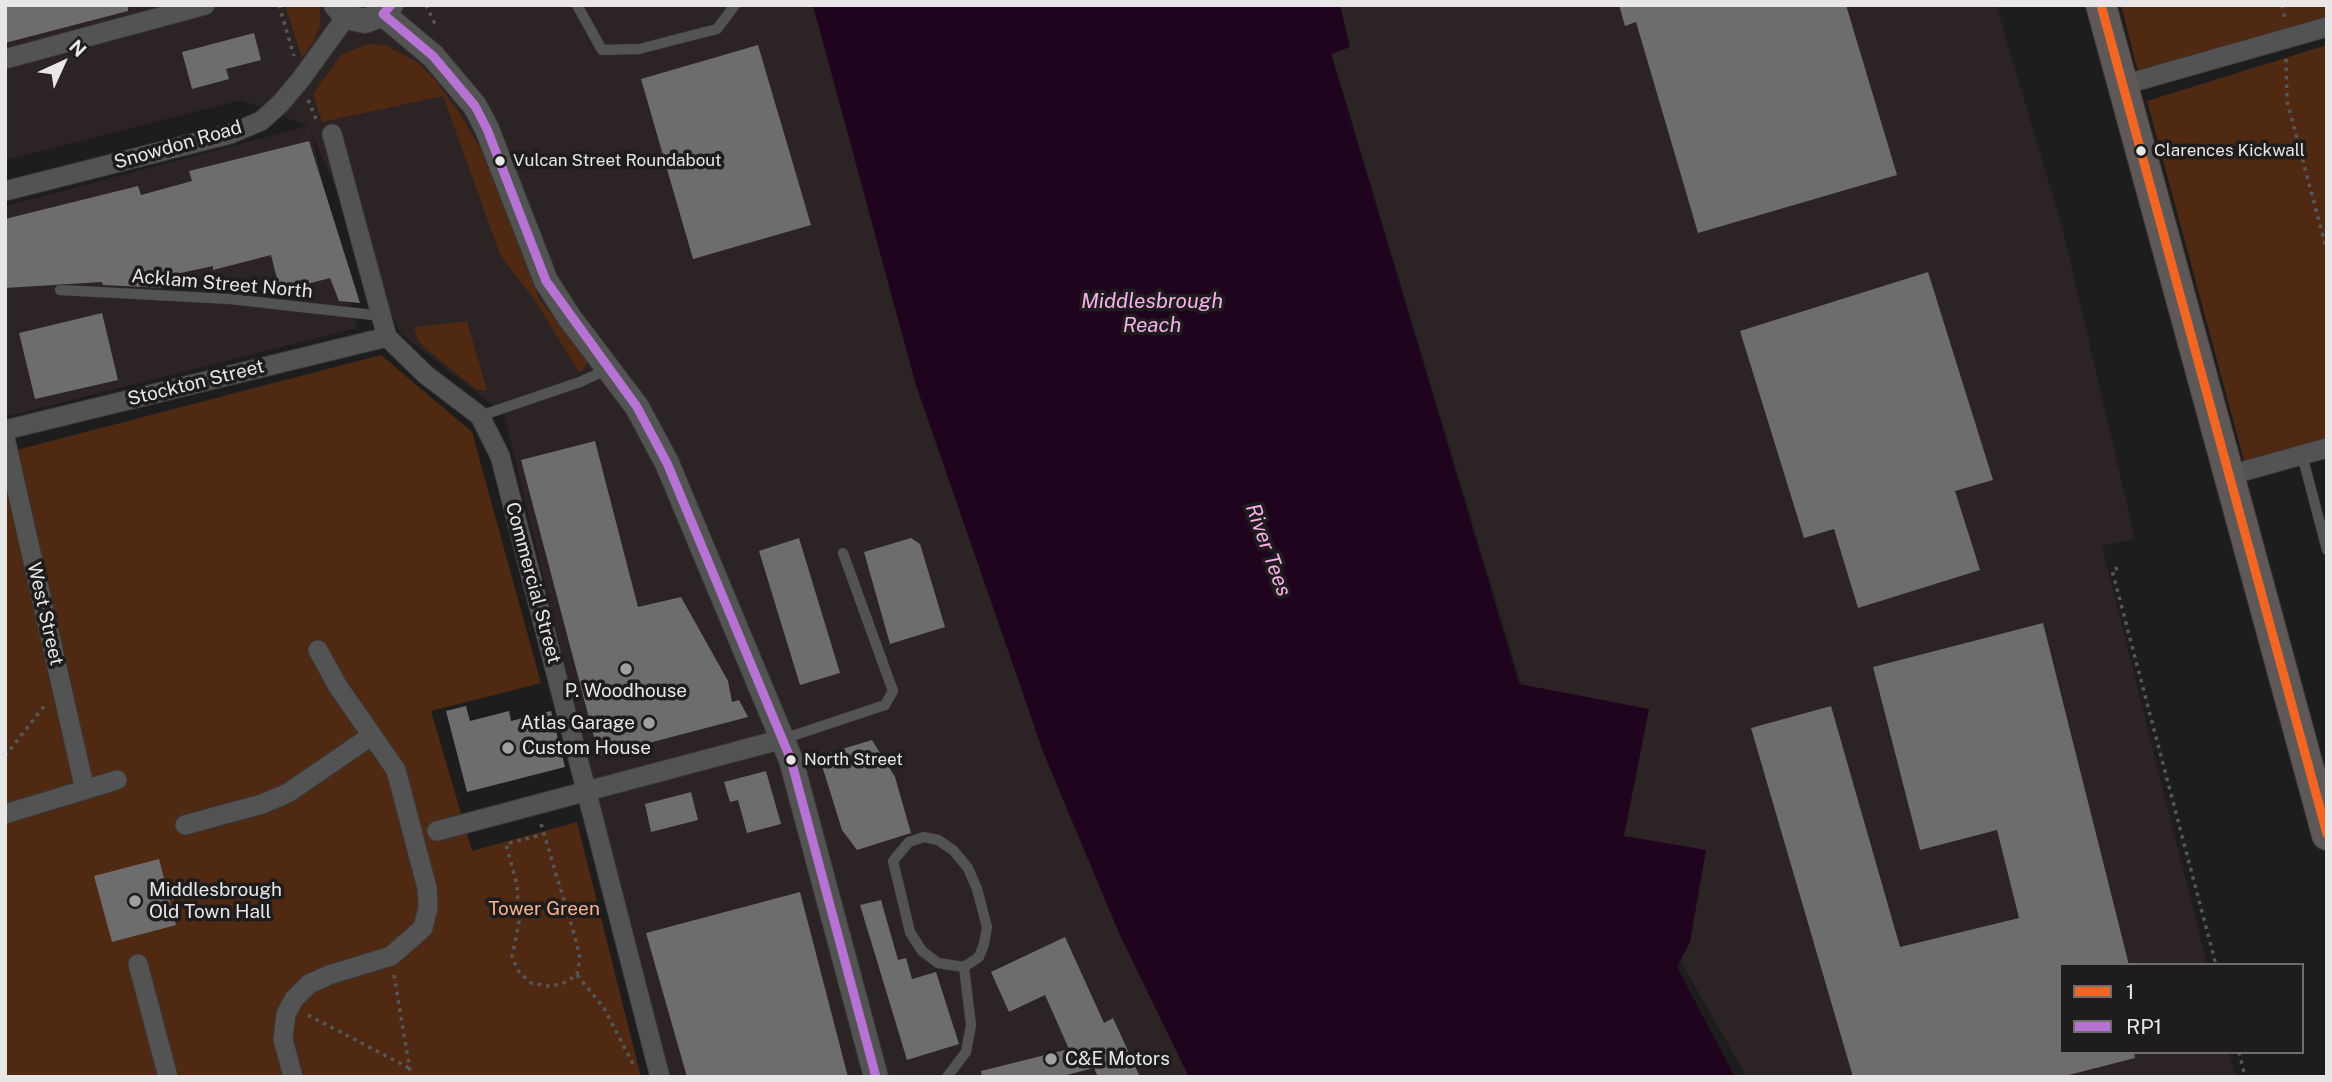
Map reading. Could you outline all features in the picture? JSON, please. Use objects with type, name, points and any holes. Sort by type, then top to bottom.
[{"type":"main road","points":[[2101,5],[2230,475],[2320,784],[2327,835]]},
{"type":"street","points":[[5,59],[205,5]]},
{"type":"street","points":[[341,11],[365,22],[387,10],[433,56],[475,106],[492,140],[546,281],[569,317],[637,407],[667,463],[783,739],[876,1077]]},
{"type":"street","name":"Snowdon Road","points":[[5,191],[230,134],[261,121],[294,88],[341,11]]},
{"type":"street","points":[[2123,85],[2327,27]]},
{"type":"street","points":[[332,134],[387,337]]},
{"type":"street","name":"Commercial Street","points":[[387,337],[426,375],[480,416],[500,456],[660,1077]]},
{"type":"street","name":"Stockton Street","points":[[5,430],[387,337]]},
{"type":"street","name":"West Street","points":[[5,438],[85,790]]},
{"type":"street","points":[[2230,475],[2327,448]]},
{"type":"street","points":[[293,1077],[283,1039],[290,1006],[309,984],[391,956],[423,928],[428,907],[427,888],[396,771],[337,685],[318,650]]},
{"type":"street","points":[[185,825],[262,804],[288,793],[371,736]]},
{"type":"street","points":[[436,831],[783,739]]},
{"type":"street","points":[[5,814],[117,780]]},
{"type":"street","points":[[138,964],[168,1077]]},
{"type":"lane","points":[[577,5],[602,50],[639,49],[718,29],[735,5]]},
{"type":"lane","name":"Acklam Street North","points":[[60,290],[230,299],[382,316]]},
{"type":"lane","points":[[480,416],[580,382],[609,368]]},
{"type":"lane","points":[[2302,455],[2327,550]]},
{"type":"lane","points":[[783,739],[885,705],[893,691],[843,553]]},
{"type":"lane","points":[[924,837],[938,840],[954,850],[968,868],[977,889],[987,927],[979,957],[964,967],[938,963],[922,951],[910,932],[893,861],[909,842],[924,837]]},
{"type":"lane","points":[[947,1077],[966,1052],[971,1025],[964,967]]},
{"type":"path","points":[[2282,5],[2287,101],[2327,251]]},
{"type":"path","points":[[2118,568],[2112,570],[2215,963]]},
{"type":"path","points":[[5,756],[61,684]]},
{"type":"path","points":[[535,805],[544,834],[575,937],[580,958],[577,975],[562,984],[549,986],[531,983],[519,972],[512,957],[519,922],[517,885],[506,844],[544,834]]},
{"type":"path","points":[[391,956],[411,1077]]},
{"type":"path","points":[[577,975],[604,1008],[634,1066]]},
{"type":"path","points":[[290,1006],[409,1068]]},
{"type":"path","points":[[2239,1054],[2245,1077]]},
{"type":"shaded area","points":[[5,5],[813,5],[916,385],[1044,754],[1120,935],[1189,1077],[664,1077],[504,414],[400,333],[311,132],[357,328],[5,417],[5,206],[308,126],[241,100],[5,160]]},
{"type":"shaded area","points":[[1317,5],[1996,5],[2063,230],[2135,539],[2102,546],[2206,963],[2059,963],[2059,1054],[2230,1054],[2236,1077],[1747,1077],[1520,681]]},
{"type":"green space","points":[[285,5],[320,5],[320,25],[315,39],[302,58]]},
{"type":"green space","points":[[2121,5],[2327,5],[2327,18],[2138,72]]},
{"type":"green space","points":[[368,44],[385,45],[417,62],[435,79],[462,117],[482,152],[539,298],[587,362],[585,368],[579,372],[534,299],[501,257],[443,96],[322,122],[313,94],[341,55]]},
{"type":"green space","points":[[2327,45],[2327,444],[2245,464],[2147,101]]},
{"type":"green space","points":[[467,321],[487,390],[477,390],[425,348],[418,340],[414,327]]},
{"type":"green space","name":"Tower Green","points":[[381,355],[472,432],[541,683],[431,711],[472,851],[577,822],[641,1077],[5,1077],[5,453]]},
{"type":"water","name":"Middlesbrough Reach","points":[[813,5],[1340,5],[1350,47],[1331,54],[1519,684],[1649,709],[1624,836],[1706,850],[1690,942],[1677,967],[1735,1077],[1189,1077],[1120,935],[1044,754],[916,385]]},
{"type":"building","points":[[5,5],[128,5],[128,11],[5,43]]},
{"type":"building","points":[[1619,5],[1846,5],[1897,175],[1698,233],[1636,22],[1625,26]]},
{"type":"building","points":[[254,33],[261,60],[226,69],[229,79],[192,89],[182,52]]},
{"type":"building","points":[[758,45],[811,225],[693,259],[641,79]]},
{"type":"building","points":[[309,141],[360,303],[339,301],[330,278],[280,291],[271,255],[213,270],[213,266],[162,277],[165,288],[103,285],[102,282],[5,288],[5,219],[138,186],[141,195],[192,181],[189,171]]},
{"type":"building","points":[[1928,272],[1993,480],[1955,491],[1980,570],[1858,608],[1834,529],[1804,538],[1740,331]]},
{"type":"building","points":[[102,313],[118,380],[35,399],[19,333]]},
{"type":"building","points":[[595,441],[638,607],[681,597],[728,681],[732,702],[739,700],[748,717],[599,756],[521,460]]},
{"type":"building","points":[[799,538],[840,673],[800,685],[759,551]]},
{"type":"building","points":[[911,538],[920,544],[945,627],[890,644],[864,552]]},
{"type":"building","points":[[2043,623],[2128,963],[2059,963],[2059,1054],[2134,1054],[2135,1058],[2061,1077],[1853,1077],[1751,728],[1831,706],[1900,947],[2019,918],[1997,830],[1920,850],[1873,667]]},
{"type":"building","name":"Custom House","points":[[466,706],[470,721],[509,711],[511,721],[551,711],[565,767],[467,792],[446,711]]},
{"type":"building","points":[[872,740],[895,777],[911,833],[857,850],[842,830],[819,756]]},
{"type":"building","points":[[766,771],[781,824],[747,833],[738,800],[730,802],[724,782]]},
{"type":"building","points":[[691,792],[698,820],[651,832],[645,804]]},
{"type":"building","name":"Middlesbrough Old Town Hall","points":[[159,859],[176,925],[112,942],[94,876]]},
{"type":"building","points":[[800,892],[848,1077],[687,1077],[646,933]]},
{"type":"building","points":[[881,900],[898,960],[906,958],[912,979],[936,972],[959,1044],[907,1060],[860,905]]},
{"type":"building","points":[[1065,937],[1104,1023],[1113,1018],[1140,1077],[1098,1077],[1094,1068],[1059,1077],[982,1077],[981,1071],[1069,1049],[1045,995],[1009,1012],[991,972]]},
{"type":"transit line","name":"RP1","points":[[391,5],[383,14],[433,56],[475,106],[487,129],[546,281],[637,407],[667,463],[791,760],[876,1077]]},
{"type":"transit line","name":"1","points":[[2101,5],[2327,834]]},
{"type":"place","name":"Clarences Kickwall","points":[[2141,151]]},
{"type":"place","name":"Vulcan Street Roundabout","points":[[500,161]]},
{"type":"place","name":"P. Woodhouse","points":[[626,669]]},
{"type":"place","name":"Atlas Garage","points":[[649,723]]},
{"type":"place","name":"Custom House","points":[[508,748]]},
{"type":"place","name":"North Street","points":[[791,760]]},
{"type":"place","name":"Middlesbrough Old Town Hall","points":[[135,901]]},
{"type":"place","name":"C&E Motors","points":[[1051,1059]]},
{"type":"water label","name":"River Tees","points":[[1268,550]]}]
